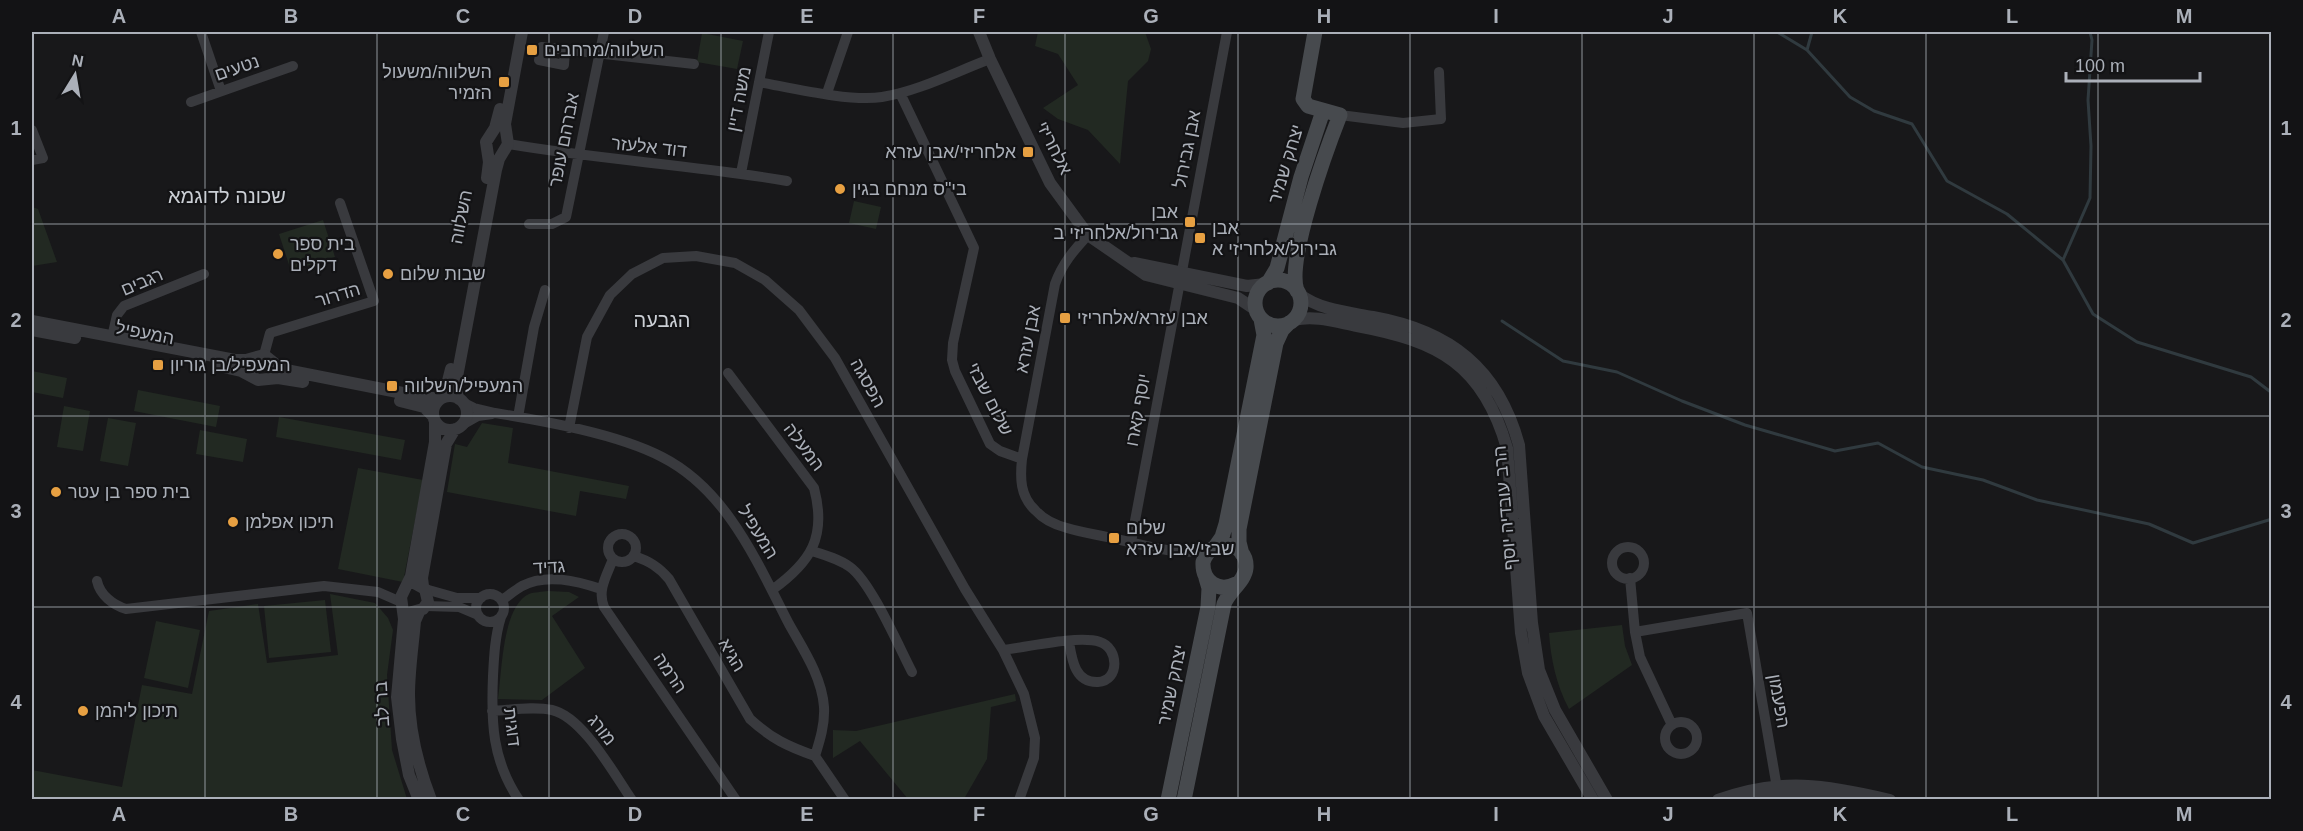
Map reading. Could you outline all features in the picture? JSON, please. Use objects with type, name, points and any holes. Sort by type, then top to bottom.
[{"type":"main road","name":"יצחק שמיר","points":[[1267,284],[1276,271],[1300,177],[1323,111],[1308,106],[1303,99],[1315,32]]},
{"type":"main road","points":[[1323,111],[1340,115]]},
{"type":"main road","name":"יצחק שמיר","points":[[1298,292],[1294,280],[1296,262],[1316,184],[1340,115]]},
{"type":"main road","points":[[1275,281],[1286,282],[1298,292],[1300,308],[1279,336],[1274,354],[1239,531],[1239,542],[1246,564],[1245,570],[1243,577],[1236,584],[1220,588],[1211,583],[1205,575],[1204,559],[1214,548],[1226,524],[1264,335],[1256,295],[1267,284],[1275,281]]},
{"type":"main road","points":[[1258,314],[1274,326],[1291,322]]},
{"type":"main road","points":[[1214,548],[1232,546],[1242,554]]},
{"type":"main road","name":"יצחק שמיר","points":[[1168,800],[1208,606],[1209,588],[1205,575]]},
{"type":"main road","name":"יצחק שמיר","points":[[1184,800],[1224,604],[1236,584]]},
{"type":"street","points":[[201,32],[222,91]]},
{"type":"street","points":[[491,135],[498,118],[514,32]]},
{"type":"street","name":"השלווה","points":[[461,401],[456,386],[457,377],[496,170],[505,145],[504,124],[522,32]]},
{"type":"street","name":"אברהם עופר","points":[[529,224],[552,224],[566,217],[604,32]]},
{"type":"street","name":"משה דיין","points":[[741,173],[769,32]]},
{"type":"street","points":[[827,93],[848,32]]},
{"type":"street","name":"אלחריזי","points":[[979,32],[1050,183],[1088,235],[1146,275],[1247,286],[1267,284]]},
{"type":"street","name":"אבן גבירול","points":[[1179,279],[1227,32]]},
{"type":"street","points":[[565,50],[694,64]]},
{"type":"street","points":[[759,82],[827,93],[880,97],[900,93],[990,59]]},
{"type":"street","name":"נטעים","points":[[191,102],[293,66]]},
{"type":"street","points":[[1340,115],[1403,123],[1441,119],[1439,72]]},
{"type":"street","name":"שלום שבזי","points":[[900,93],[974,248],[952,350],[955,371],[990,444],[1000,451],[1022,459]]},
{"type":"street","points":[[32,130],[43,158],[32,160]]},
{"type":"street","points":[[488,149],[492,153],[505,145],[497,133],[491,135]]},
{"type":"street","name":"השלווה","points":[[442,398],[448,384],[489,169],[486,142],[491,135]]},
{"type":"street","name":"דוד אלעזר","points":[[505,145],[578,156],[741,173],[787,181]]},
{"type":"street","name":"הדרור","points":[[262,358],[270,333],[374,301],[340,203]]},
{"type":"street","name":"אבן עזרא","points":[[1022,459],[1055,284],[1067,259],[1088,235]]},
{"type":"street","name":"הפסגה","points":[[569,428],[587,337],[610,295],[633,274],[663,258],[696,256],[735,262],[765,280],[800,310],[835,358],[965,589],[1004,650],[1024,694],[1035,738],[1034,758],[1018,800]]},
{"type":"street","name":"רגבים","points":[[112,337],[117,315],[124,306],[204,274]]},
{"type":"street","name":"אלחריזי","points":[[1179,279],[1238,298],[1258,314]]},
{"type":"street","name":"יוסף קארו","points":[[1131,542],[1179,279]]},
{"type":"street","points":[[518,417],[534,327],[545,290]]},
{"type":"street","name":"הרב עובדיה יוסף","points":[[1298,292],[1324,307],[1408,324],[1429,332],[1465,355],[1494,386],[1505,404],[1519,445],[1532,623],[1539,670],[1555,710],[1607,800]]},
{"type":"street","name":"הרב עובדיה יוסף","points":[[1291,322],[1317,318],[1394,333],[1424,343],[1457,364],[1484,393],[1494,410],[1507,448],[1520,623],[1527,673],[1544,716],[1593,800]]},
{"type":"street","name":"המעפיל","points":[[32,321],[235,360],[262,358],[291,371],[428,398],[442,398]]},
{"type":"street","name":"המעפיל","points":[[32,330],[233,368],[251,375]]},
{"type":"street","points":[[267,379],[273,368],[262,358],[248,367],[251,375],[258,380],[290,379],[413,403],[424,407],[442,429],[459,427]]},
{"type":"street","name":"המעלה","points":[[728,373],[814,488],[820,509],[819,526],[812,551],[791,576],[772,590]]},
{"type":"street","points":[[402,604],[411,576],[435,442],[434,406],[442,398],[449,396],[461,401],[467,412],[446,444],[422,578],[429,597],[423,609]]},
{"type":"street","name":"המעפיל","points":[[461,401],[474,408],[498,414],[624,441],[662,456],[689,473],[731,519],[816,673],[824,707],[822,732],[815,756]]},
{"type":"street","name":"המעפיל","points":[[459,427],[478,416],[498,414]]},
{"type":"street","points":[[1022,459],[1020,477],[1023,496],[1034,510],[1050,522],[1066,528],[1162,548],[1190,552],[1214,548]]},
{"type":"street","points":[[618,535],[627,535],[634,540],[637,548],[634,556],[624,562],[614,559],[608,548],[611,540],[618,535]]},
{"type":"street","points":[[1162,548],[1195,561],[1205,575]]},
{"type":"street","points":[[812,551],[837,559],[852,568],[864,581],[912,672]]},
{"type":"street","name":"הגיא","points":[[634,556],[647,560],[669,579],[750,719],[769,736],[815,756]]},
{"type":"street","points":[[601,589],[614,559]]},
{"type":"street","points":[[1630,578],[1635,632],[1646,672],[1672,725]]},
{"type":"street","name":"גדיד","points":[[502,600],[522,586],[537,580],[572,581],[601,589]]},
{"type":"street","points":[[97,581],[99,588],[112,603],[129,609],[324,586],[378,592],[413,584],[457,598],[481,598],[490,594],[502,600],[505,609],[501,617],[494,622],[459,607],[410,611],[402,604],[378,592]]},
{"type":"street","name":"הרמה","points":[[601,589],[600,598],[604,607],[736,800]]},
{"type":"street","points":[[481,598],[477,606],[482,618]]},
{"type":"street","name":"בר לב","points":[[402,604],[404,619],[397,696],[409,775],[419,800]]},
{"type":"street","name":"בר לב","points":[[423,609],[415,621],[409,696],[413,737],[420,772],[431,800]]},
{"type":"street","name":"הפעמון","points":[[1635,632],[1747,613],[1778,790]]},
{"type":"street","name":"דוגית","points":[[494,653],[501,617]]},
{"type":"street","name":"דוגית","points":[[482,618],[493,637],[492,711],[496,748],[519,800]]},
{"type":"street","points":[[1004,650],[1087,639],[1103,642],[1111,651],[1114,661],[1114,671],[1109,679],[1101,682],[1087,681],[1077,673],[1070,642]]},
{"type":"street","name":"מורג","points":[[492,711],[542,708],[564,714],[573,720],[591,742],[632,800]]},
{"type":"street","points":[[815,756],[845,800]]},
{"type":"street","points":[[1751,800],[1778,790],[1822,785],[1890,800]]},
{"type":"street","points":[[1718,800],[1754,788],[1846,800]]},
{"type":"shaded area","points":[[1038,32],[1145,32],[1151,49],[1148,61],[1128,81],[1120,164],[1088,130],[1058,119],[1043,108],[1078,85],[1058,54],[1035,46]]},
{"type":"shaded area","points":[[702,33],[743,41],[737,69],[697,62]]},
{"type":"shaded area","points":[[854,201],[881,207],[876,229],[849,223]]},
{"type":"shaded area","points":[[32,207],[38,209],[57,262],[32,266]]},
{"type":"shaded area","points":[[323,220],[335,257],[291,271],[279,234]]},
{"type":"shaded area","points":[[32,371],[67,378],[63,398],[32,392]]},
{"type":"shaded area","points":[[138,390],[220,406],[216,427],[134,411]]},
{"type":"shaded area","points":[[64,406],[90,411],[83,451],[57,447]]},
{"type":"shaded area","points":[[279,417],[405,440],[401,460],[276,437]]},
{"type":"shaded area","points":[[108,418],[136,423],[128,466],[100,461]]},
{"type":"shaded area","points":[[482,423],[513,428],[508,463],[629,486],[626,499],[580,491],[576,516],[447,492],[455,444],[467,447]]},
{"type":"shaded area","points":[[200,430],[247,439],[243,462],[196,454]]},
{"type":"shaded area","points":[[358,468],[423,480],[403,582],[338,569]]},
{"type":"shaded area","points":[[548,591],[569,592],[579,597],[552,616],[585,668],[542,700],[498,699],[502,658],[513,612],[520,601],[529,594]]},
{"type":"shaded area","points":[[330,594],[375,603],[388,618],[393,630],[387,675],[392,750],[407,799],[32,799],[32,770],[122,787],[142,685],[192,694],[209,611],[258,604],[267,663],[338,655]]},
{"type":"shaded area","points":[[325,600],[331,652],[269,658],[264,606]]},
{"type":"shaded area","points":[[156,621],[200,630],[188,688],[144,678]]},
{"type":"shaded area","points":[[1622,625],[1625,646],[1632,665],[1569,709],[1555,672],[1549,633]]},
{"type":"shaded area","points":[[1015,694],[1016,701],[991,707],[987,759],[964,799],[908,799],[860,741],[833,758],[833,730],[856,731]]},
{"type":"waterway","points":[[1777,32],[1807,50],[1850,97],[1874,111],[1912,124],[1947,181],[2007,214],[2063,260],[2093,314],[2137,342],[2251,377],[2272,393]]},
{"type":"waterway","points":[[1807,50],[1812,32]]},
{"type":"waterway","points":[[2063,260],[2090,198],[2091,146],[2088,100],[2092,40],[2090,32]]},
{"type":"waterway","points":[[1502,321],[1563,361],[1617,372],[1682,401],[1745,425],[1835,451],[1878,443],[1922,467],[1983,480],[2037,500],[2149,524],[2193,543],[2272,519]]},
{"type":"place","name":"השלווה/מרחבים","points":[[532,50]]},
{"type":"place","name":"השלווה/משעול הזמיר","points":[[504,82]]},
{"type":"place","name":"אלחריזי/אבן עזרא","points":[[1028,152]]},
{"type":"place","name":"בי\"ס מנחם בגין","points":[[840,189]]},
{"type":"place","name":"אבן גבירול/אלחריזי ב","points":[[1190,222]]},
{"type":"place","name":"אבן גבירול/אלחריזי א","points":[[1200,238]]},
{"type":"place","name":"בית ספר דקלים","points":[[278,254]]},
{"type":"place","name":"שבות שלום","points":[[388,274]]},
{"type":"place","name":"אבן עזרא/אלחריזי","points":[[1065,318]]},
{"type":"place","name":"המעפיל/בן גוריון","points":[[158,365]]},
{"type":"place","name":"המעפיל/השלווה","points":[[392,386]]},
{"type":"place","name":"בית ספר בן עטר","points":[[56,492]]},
{"type":"place","name":"תיכון אפלמן","points":[[233,522]]},
{"type":"place","name":"שלום שבזי/אבן עזרא","points":[[1114,538]]},
{"type":"place","name":"תיכון ליהמן","points":[[83,711]]},
{"type":"district","name":"שכונה לדוגמא","points":[[227,196]]},
{"type":"district","name":"הגבעה","points":[[662,320]]}]
